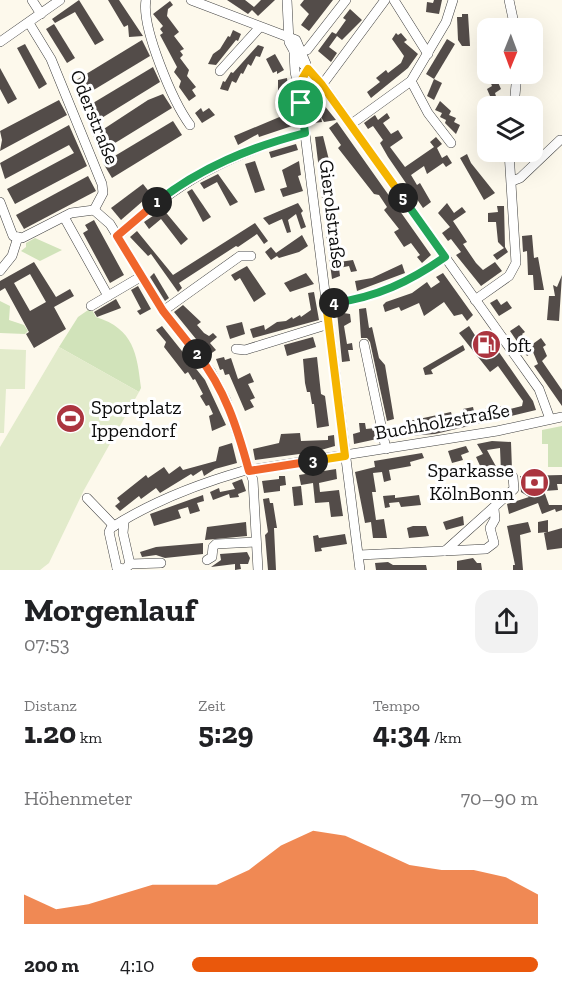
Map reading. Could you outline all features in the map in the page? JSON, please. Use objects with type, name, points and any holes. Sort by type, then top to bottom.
[{"type":"street","points":[[32,0],[41,14]]},
{"type":"street","points":[[0,42],[60,0]]},
{"type":"street","points":[[146,0],[146,25],[180,113],[190,125]]},
{"type":"street","points":[[191,0],[296,40],[298,52],[308,69],[322,85],[539,389],[550,419]]},
{"type":"street","points":[[287,0],[290,38]]},
{"type":"street","points":[[298,52],[307,50],[346,0]]},
{"type":"street","points":[[322,85],[385,0]]},
{"type":"street","points":[[394,0],[428,54]]},
{"type":"street","points":[[350,125],[411,81],[446,22],[453,0]]},
{"type":"street","points":[[509,0],[513,18]]},
{"type":"street","points":[[220,71],[263,29],[280,26],[289,15]]},
{"type":"street","name":"Oderstraße","points":[[29,23],[54,64],[102,184],[103,193],[94,210]]},
{"type":"street","name":"Gierolstraße","points":[[298,52],[295,72],[299,84],[360,570]]},
{"type":"street","points":[[299,84],[308,69]]},
{"type":"street","points":[[411,81],[428,112],[451,143]]},
{"type":"street","points":[[117,236],[191,178],[238,154],[305,133]]},
{"type":"street","points":[[512,181],[520,178],[560,140]]},
{"type":"street","points":[[475,300],[509,276],[516,263],[510,162]]},
{"type":"street","points":[[0,202],[10,231],[18,237],[26,237],[78,211],[94,210],[110,224],[163,311],[217,382],[235,419],[253,480],[258,570]]},
{"type":"street","points":[[64,216],[108,296]]},
{"type":"street","points":[[0,271],[12,256],[18,237]]},
{"type":"street","points":[[163,311],[240,256],[251,256]]},
{"type":"street","points":[[326,303],[366,298],[398,287],[445,257]]},
{"type":"street","points":[[91,306],[142,276]]},
{"type":"street","points":[[236,349],[245,350],[329,324]]},
{"type":"street","points":[[364,344],[386,449]]},
{"type":"street","name":"Buchholzstraße","points":[[119,524],[186,490],[249,471],[562,417]]},
{"type":"street","points":[[445,551],[514,489],[513,477]]},
{"type":"street","points":[[87,498],[119,524],[109,532],[123,568],[161,563]]},
{"type":"street","points":[[359,555],[486,549],[494,543],[490,528],[495,519],[494,509]]},
{"type":"street","points":[[207,560],[212,557],[213,547],[216,544],[256,542]]},
{"type":"green space","points":[[35,238],[62,250],[40,261],[21,251],[26,247],[26,243]]},
{"type":"green space","points":[[0,301],[10,306],[9,320],[24,325],[28,331],[25,334],[0,333]]},
{"type":"green space","points":[[91,308],[96,317],[118,328],[131,344],[138,364],[141,388],[139,392],[59,347],[78,317]]},
{"type":"green space","name":"Sportplatz Ippendorf","points":[[59,347],[139,392],[84,490],[49,563],[40,570],[0,570],[0,447]]},
{"type":"green space","points":[[0,349],[26,350],[25,389],[6,389],[4,433],[0,433]]},
{"type":"green space","points":[[562,426],[562,467],[548,467],[548,444],[542,444],[542,430]]},
{"type":"building","points":[[79,0],[104,40],[95,45],[75,12],[55,23],[52,19]]},
{"type":"building","points":[[108,0],[119,0],[143,36],[129,37],[128,25],[124,27]]},
{"type":"building","points":[[227,0],[245,0],[254,7],[261,0],[275,0],[258,16],[252,10],[248,14]]},
{"type":"building","points":[[304,0],[333,0],[309,31],[301,25],[309,14],[300,5]]},
{"type":"building","points":[[434,0],[442,0],[439,14],[426,12],[427,2],[433,3]]},
{"type":"building","points":[[170,1],[173,5],[168,9],[167,16],[179,32],[174,36],[184,49],[180,51],[183,55],[180,58],[189,70],[187,76],[196,87],[192,90],[196,96],[189,101],[179,87],[181,81],[174,72],[177,67],[160,35],[163,33],[160,29],[163,26],[153,14]]},
{"type":"building","points":[[350,9],[362,20],[342,40],[337,36],[329,47],[337,53],[331,62],[318,51],[332,32],[336,34],[346,20],[343,18]]},
{"type":"building","points":[[462,14],[468,14],[470,46],[462,46],[458,40],[457,17],[462,17]]},
{"type":"building","points":[[54,24],[75,58],[67,63],[46,29]]},
{"type":"building","points":[[233,30],[241,34],[238,41],[236,40],[216,65],[208,64],[213,54],[220,49],[228,36],[230,37]]},
{"type":"building","points":[[396,33],[398,35],[401,33],[407,40],[404,42],[418,54],[408,68],[371,98],[367,92],[380,82],[376,78],[386,70],[388,73],[401,63],[404,56],[392,39]]},
{"type":"building","points":[[447,39],[455,44],[434,79],[426,74]]},
{"type":"building","points":[[142,40],[150,56],[82,97],[73,82]]},
{"type":"building","points":[[25,44],[47,84],[39,89],[17,48]]},
{"type":"building","points":[[258,45],[264,47],[260,57],[256,56],[251,66],[248,64],[236,83],[232,81],[228,91],[220,89],[223,81],[225,82],[231,72],[233,73]]},
{"type":"building","points":[[275,54],[284,70],[277,74],[277,71],[273,73],[266,59]]},
{"type":"building","points":[[153,67],[160,82],[92,124],[83,109]]},
{"type":"building","points":[[0,68],[17,99],[8,104],[0,89]]},
{"type":"building","points":[[287,78],[289,93],[278,97],[278,80]]},
{"type":"building","points":[[434,79],[442,83],[434,100],[427,96]]},
{"type":"building","points":[[491,84],[499,84],[501,89],[495,93],[496,96],[490,96],[487,89],[492,86]]},
{"type":"building","points":[[163,94],[172,108],[102,151],[93,136],[148,100]]},
{"type":"building","points":[[59,100],[67,115],[0,151],[2,140],[0,131]]},
{"type":"building","points":[[320,100],[336,120],[324,122],[321,117],[322,122],[314,123],[312,103]]},
{"type":"building","points":[[440,101],[451,111],[449,115],[456,118],[454,122],[460,125],[456,134],[445,123],[446,120],[440,117],[442,113],[435,110]]},
{"type":"building","points":[[201,108],[203,112],[209,108],[215,115],[202,123],[195,113]]},
{"type":"building","points":[[289,113],[295,125],[259,137],[258,134],[238,145],[234,136]]},
{"type":"building","points":[[387,113],[390,118],[383,123],[391,134],[398,130],[403,138],[390,147],[405,167],[434,147],[430,142],[436,137],[442,144],[437,148],[442,158],[447,155],[452,163],[446,167],[443,163],[427,174],[424,166],[411,175],[417,185],[420,183],[431,202],[423,208],[388,157],[380,143],[383,140],[373,126],[368,129],[364,123],[375,115],[378,120]]},
{"type":"building","points":[[173,121],[182,135],[112,178],[103,163]]},
{"type":"building","points":[[337,122],[431,255],[422,263],[417,257],[420,255],[411,243],[404,247],[394,232],[399,229],[384,210],[387,207],[379,195],[374,194],[338,148],[341,145],[329,128]]},
{"type":"building","points":[[69,125],[87,166],[15,204],[7,189],[74,153],[69,145],[5,179],[0,163]]},
{"type":"building","points":[[323,136],[330,164],[330,193],[332,193],[338,224],[329,225],[326,198],[322,198],[320,188],[326,184],[321,186],[315,137]]},
{"type":"building","points":[[296,144],[298,150],[271,158],[269,152]]},
{"type":"building","points":[[467,154],[471,163],[495,193],[484,200],[460,158]]},
{"type":"building","points":[[255,161],[265,190],[255,193],[245,164]]},
{"type":"building","points":[[299,161],[301,175],[298,176],[303,191],[283,197],[280,189],[287,187],[282,170]]},
{"type":"building","points":[[218,174],[238,202],[230,206],[217,182],[204,189],[200,183]]},
{"type":"building","points":[[88,176],[96,191],[24,229],[16,215]]},
{"type":"building","points":[[143,184],[151,194],[121,220],[111,208]]},
{"type":"building","points":[[192,189],[211,217],[203,222],[187,192]]},
{"type":"building","points":[[298,203],[303,211],[301,213],[306,227],[301,229],[296,214],[288,220],[291,232],[287,233],[282,219],[269,225],[263,218]]},
{"type":"building","points":[[447,203],[454,213],[462,207],[466,212],[453,221],[467,242],[463,244],[476,263],[483,270],[495,262],[502,271],[481,286],[456,255],[461,252],[451,239],[448,241],[442,233],[450,227],[438,213]]},
{"type":"building","points":[[497,206],[504,206],[505,247],[508,252],[497,260],[493,255],[504,248],[498,242],[496,222],[488,222],[488,213],[498,212]]},
{"type":"building","points":[[163,209],[188,239],[181,245],[161,219],[149,229],[144,222]]},
{"type":"building","points":[[94,220],[124,275],[110,283],[83,233],[88,230],[85,225]]},
{"type":"building","points":[[255,223],[268,241],[264,244],[257,234],[179,283],[182,288],[178,292],[151,254],[148,256],[130,237],[137,231],[173,275]]},
{"type":"building","points":[[333,225],[339,262],[353,260],[357,271],[351,272],[349,266],[339,268],[340,276],[332,279],[325,226]]},
{"type":"building","points":[[302,235],[308,246],[299,252],[279,258],[277,256],[271,260],[265,252],[271,247],[276,253]]},
{"type":"building","points":[[532,235],[534,258],[538,257],[544,290],[534,290],[533,275],[528,275],[527,251],[523,252],[522,236]]},
{"type":"building","points":[[34,262],[56,297],[70,289],[74,296],[54,307],[66,329],[34,348],[26,334],[29,332],[5,288],[0,291],[0,281]],"holes":[[[30,274],[46,302],[30,311],[14,283]]]},
{"type":"building","points":[[402,264],[405,273],[357,291],[355,281],[372,278]]},
{"type":"building","points":[[247,266],[266,294],[254,302],[240,278],[235,281],[231,275]]},
{"type":"building","points":[[154,273],[169,298],[165,301],[150,277]]},
{"type":"building","points":[[306,273],[314,284],[290,292],[284,283]]},
{"type":"building","points":[[443,273],[473,315],[467,321],[462,314],[454,316],[444,302],[424,316],[419,303],[401,311],[399,307],[385,312],[383,305],[386,302],[412,293],[427,282],[431,288],[440,282],[436,277]]},
{"type":"building","points":[[562,275],[559,321],[547,320],[549,296],[555,296],[553,285],[557,287]]},
{"type":"building","points":[[138,286],[151,309],[140,315],[137,311],[141,309],[131,290]]},
{"type":"building","points":[[314,292],[319,320],[253,338],[250,329],[264,325],[265,330],[277,322],[300,315],[301,317],[311,310],[308,293]]},
{"type":"building","points":[[116,299],[121,308],[97,317],[94,312]]},
{"type":"building","points":[[497,299],[501,305],[507,301],[512,308],[499,316],[490,303]]},
{"type":"building","points":[[183,305],[201,322],[197,325],[204,333],[209,336],[213,333],[217,337],[210,343],[216,350],[209,355],[174,312]]},
{"type":"building","points":[[366,308],[369,328],[372,327],[379,358],[385,365],[394,419],[387,421],[370,342],[367,338],[361,338],[359,309]]},
{"type":"building","points":[[337,312],[350,314],[351,322],[344,326],[347,344],[352,343],[353,350],[348,350],[350,361],[342,362]]},
{"type":"building","points":[[242,322],[245,334],[230,339],[226,326]]},
{"type":"building","points":[[519,325],[525,332],[522,334],[530,346],[541,338],[546,345],[543,347],[547,356],[542,361],[562,390],[562,406],[534,366],[538,364],[533,352],[527,356],[510,331]]},
{"type":"building","points":[[162,326],[205,380],[226,425],[212,431],[209,416],[213,414],[209,405],[206,406],[200,396],[203,394],[195,379],[193,380],[188,372],[185,374],[164,347],[166,342],[156,330]]},
{"type":"building","points":[[469,326],[480,343],[492,335],[498,343],[494,345],[533,401],[536,410],[435,434],[408,436],[405,422],[451,412],[453,419],[465,416],[463,409],[473,407],[475,416],[486,414],[485,409],[500,406],[510,409],[522,406],[523,401],[498,366],[490,372],[459,333]]},
{"type":"building","points":[[313,337],[316,347],[287,356],[284,345]]},
{"type":"building","points":[[463,345],[465,350],[431,370],[433,374],[425,375],[423,368]]},
{"type":"building","points":[[224,357],[225,360],[231,358],[238,379],[250,373],[254,382],[248,384],[255,398],[250,400],[254,407],[245,411],[229,374],[225,375],[223,369],[220,370],[216,359]]},
{"type":"building","points":[[317,357],[321,394],[325,396],[329,426],[317,428],[314,404],[312,404],[310,392],[307,392],[305,383],[303,359]]},
{"type":"building","points":[[359,423],[365,423],[366,429],[375,428],[377,439],[354,444],[353,434],[360,432]]},
{"type":"building","points":[[300,433],[301,441],[328,440],[328,436],[334,435],[335,446],[314,452],[255,460],[253,449],[279,443],[281,434]]},
{"type":"building","points":[[492,441],[511,442],[512,470],[501,472],[500,448],[487,450],[499,472],[494,475],[492,471],[486,474],[482,470],[476,457],[483,454],[477,444]]},
{"type":"building","points":[[232,443],[237,463],[215,469],[204,476],[202,470],[193,476],[191,474],[160,493],[156,488],[141,499],[139,496],[120,511],[115,506],[120,502],[117,498],[146,475],[148,478],[164,467],[169,474],[180,466],[183,470],[216,461],[219,447]]},
{"type":"building","points":[[466,446],[469,452],[461,455],[463,460],[452,463],[448,451]]},
{"type":"building","points":[[422,453],[424,458],[410,462],[411,466],[389,470],[391,480],[384,482],[382,472],[373,473],[376,492],[372,492],[376,520],[384,519],[387,538],[373,538],[371,522],[365,523],[355,472],[375,467],[374,461]]},
{"type":"building","points":[[336,469],[337,479],[319,483],[320,492],[339,490],[343,516],[331,517],[329,502],[315,503],[313,483],[301,485],[299,475]]},
{"type":"building","points":[[562,475],[562,484],[557,484],[558,490],[544,491],[549,505],[562,505],[562,510],[556,512],[555,509],[542,514],[538,503],[509,514],[507,504],[529,497],[521,492],[520,476]]},
{"type":"building","points":[[279,476],[285,476],[286,485],[280,486],[280,491],[264,493],[262,481],[279,479]]},
{"type":"building","points":[[242,479],[246,491],[238,494],[239,497],[230,498],[229,494],[213,500],[210,492],[219,488],[220,492],[235,489],[232,483]]},
{"type":"building","points":[[301,486],[303,505],[294,506],[292,487]]},
{"type":"building","points":[[203,495],[204,501],[197,503],[200,511],[190,514],[188,507],[178,510],[181,518],[154,526],[150,514]]},
{"type":"building","points":[[395,495],[395,498],[419,495],[421,505],[401,507],[399,502],[389,503],[390,507],[385,508],[383,496]]},
{"type":"building","points":[[269,498],[270,503],[273,503],[277,528],[274,528],[276,570],[268,570],[265,535],[268,532],[263,499]]},
{"type":"building","points":[[463,516],[464,525],[446,530],[443,522]]},
{"type":"building","points":[[548,520],[548,532],[562,528],[562,548],[547,550],[544,533],[547,532],[538,533],[538,522]]},
{"type":"building","points":[[246,522],[247,536],[205,540],[207,527]]},
{"type":"building","points":[[528,522],[531,532],[520,535],[523,570],[513,570],[513,565],[515,565],[507,526]]},
{"type":"building","points":[[426,526],[429,536],[409,538],[407,528]]},
{"type":"building","points":[[345,534],[347,544],[321,548],[322,551],[315,552],[313,536],[318,535],[319,538]]},
{"type":"building","points":[[203,543],[203,554],[165,558],[156,555],[142,557],[140,552],[156,547]]},
{"type":"building","points":[[247,552],[250,558],[248,564],[240,564],[241,569],[235,570],[235,564],[211,567],[221,560],[220,554]]},
{"type":"building","points":[[473,558],[477,563],[481,563],[482,570],[457,570],[457,561]]},
{"type":"building","points":[[388,562],[393,565],[426,565],[427,570],[376,570],[375,563]]},
{"type":"place","name":"bft","points":[[486,345]]},
{"type":"place","name":"Sportplatz Ippendorf","points":[[70,419]]},
{"type":"place","name":"Sparkasse KölnBonn","points":[[535,482]]},
{"type":"route","points":[[308,69],[324,87],[445,257],[405,284],[366,298],[326,303],[345,456],[249,471],[235,419],[217,382],[163,311],[117,236],[148,209],[191,178],[238,154],[305,133],[301,103],[299,84],[308,69]]}]
